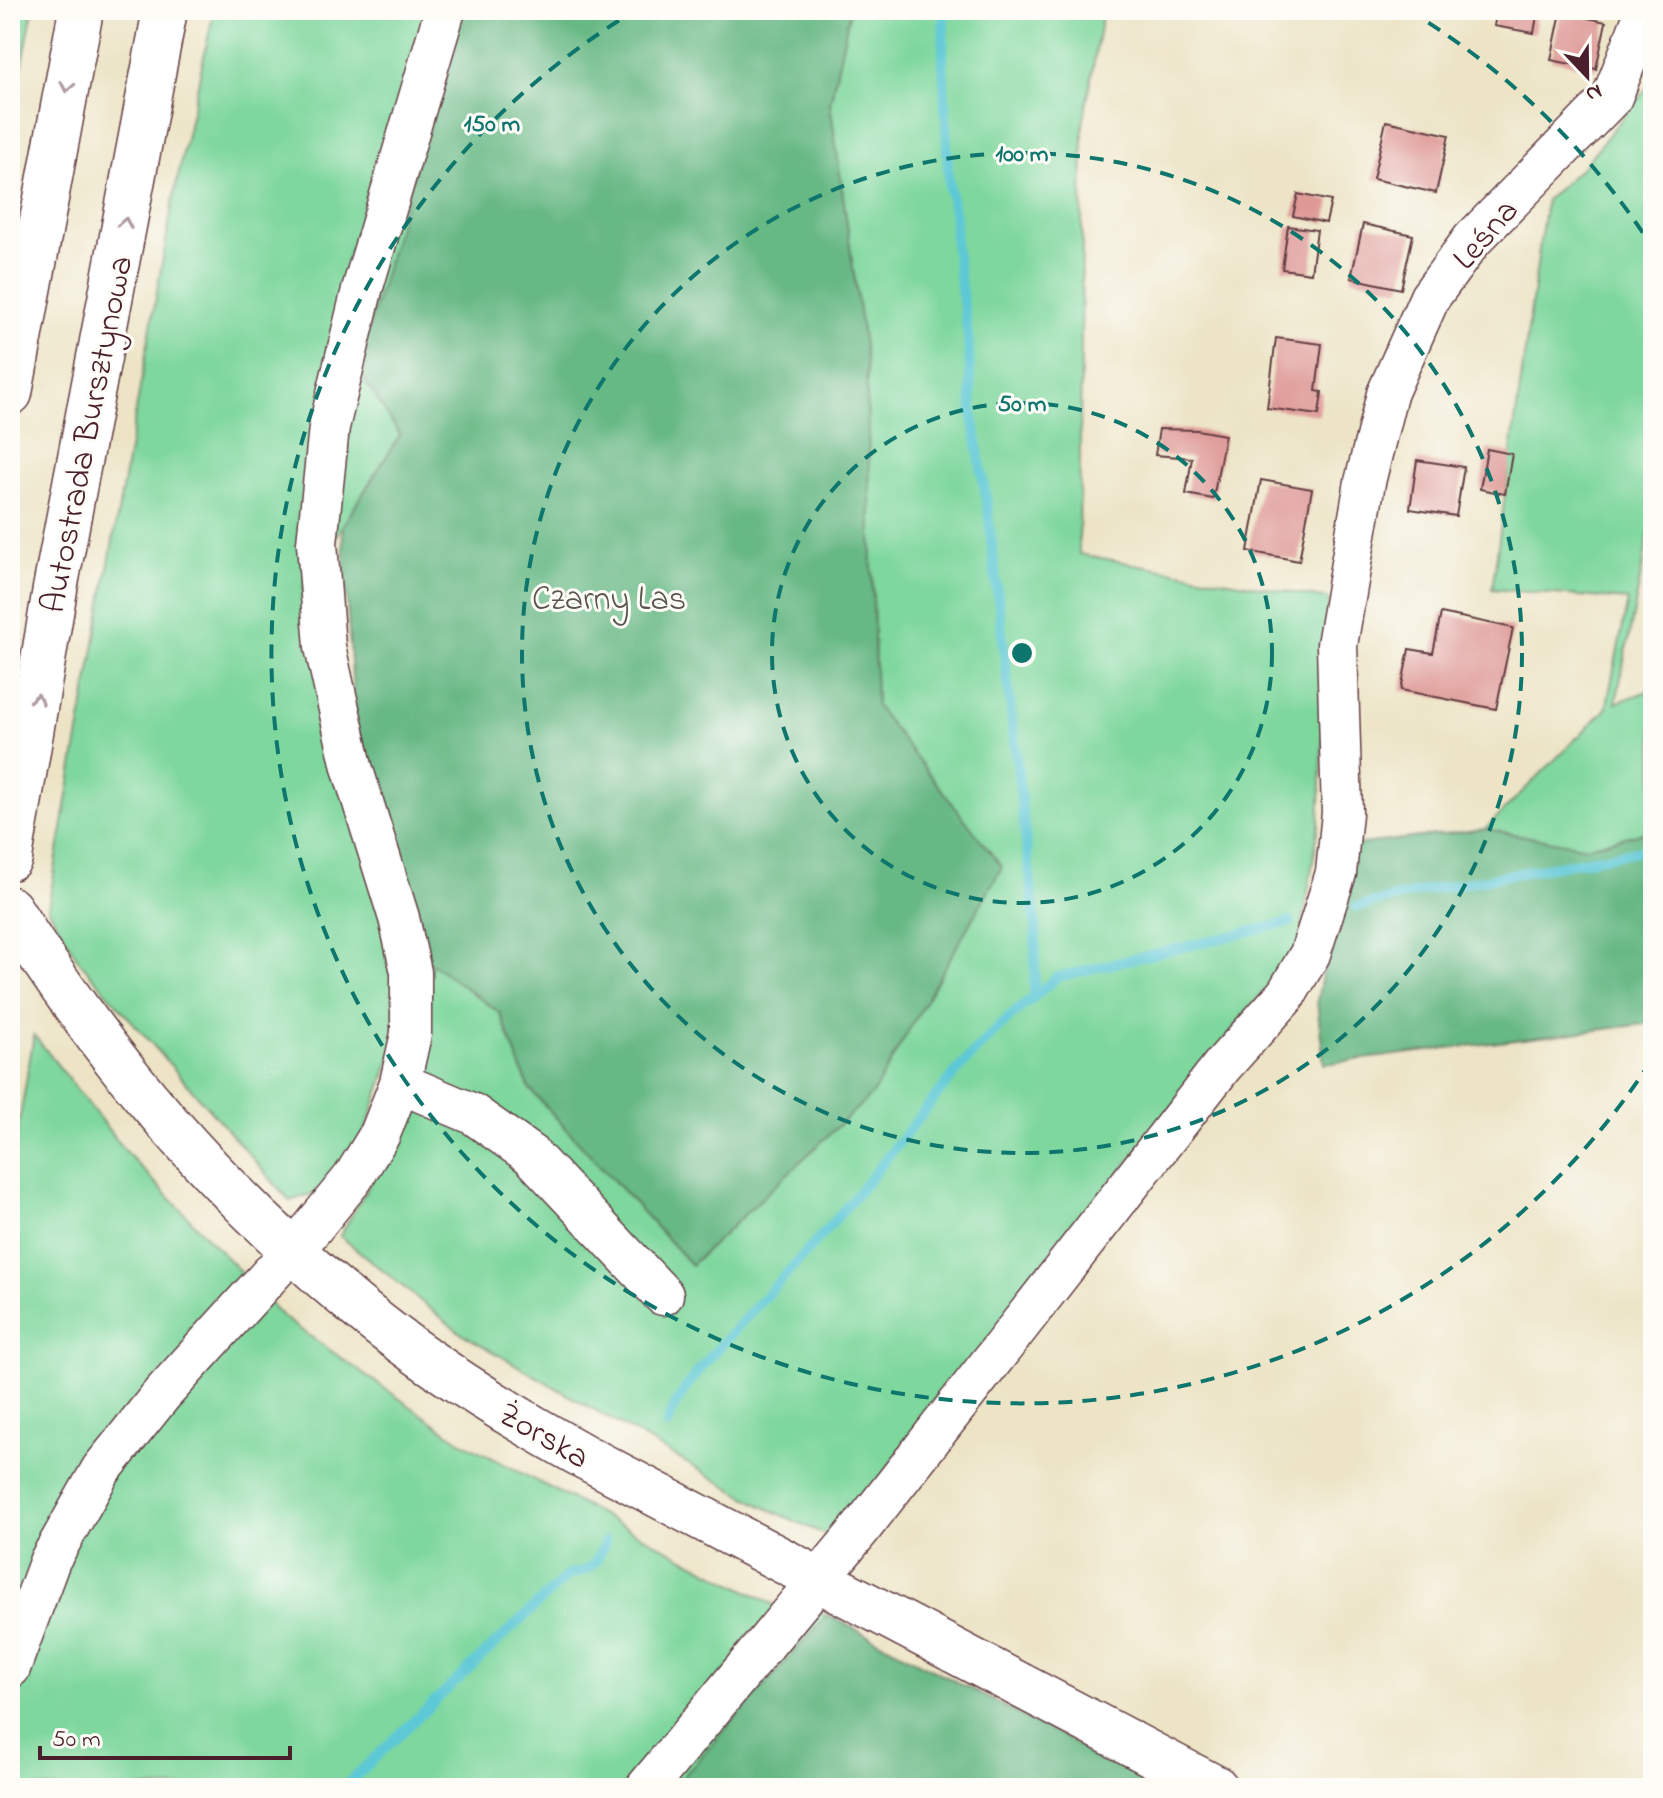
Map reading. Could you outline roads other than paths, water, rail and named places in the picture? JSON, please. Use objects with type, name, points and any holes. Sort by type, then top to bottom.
[{"type":"main road","points":[[10,393],[81,10]]},
{"type":"main road","name":"Autostrada Bursztynowa","points":[[10,858],[55,589],[165,10]]},
{"type":"main road","name":"Żorska","points":[[10,909],[55,979],[116,1062],[183,1143],[292,1250],[361,1311],[485,1399],[585,1457],[1216,1788]]},
{"type":"street","points":[[10,1668],[50,1560],[101,1470],[162,1394],[353,1178],[380,1134],[400,1083],[411,1034],[411,972],[399,918],[352,767],[325,647],[317,543],[329,427],[358,305],[445,10]]},
{"type":"street","name":"Leśna","points":[[646,1788],[820,1580],[1223,1065],[1286,995],[1310,954],[1336,873],[1342,813],[1337,645],[1365,482],[1387,394],[1430,297],[1472,240],[1612,97],[1646,10]]},
{"type":"street","points":[[400,1083],[473,1114],[531,1155],[663,1295]]},
{"type":"waterway","points":[[667,1425],[680,1397],[710,1357],[840,1214],[980,1046],[1034,997],[1036,929],[988,511],[972,411],[968,336],[949,187],[943,61],[944,10]]},
{"type":"waterway","points":[[1356,907],[1428,890],[1653,848]]},
{"type":"waterway","points":[[1034,997],[1057,977],[1290,922]]},
{"type":"waterway","points":[[343,1788],[569,1574],[593,1565],[605,1541]]},
{"type":"park label","name":"Czarny Las","points":[[609,597]]}]
